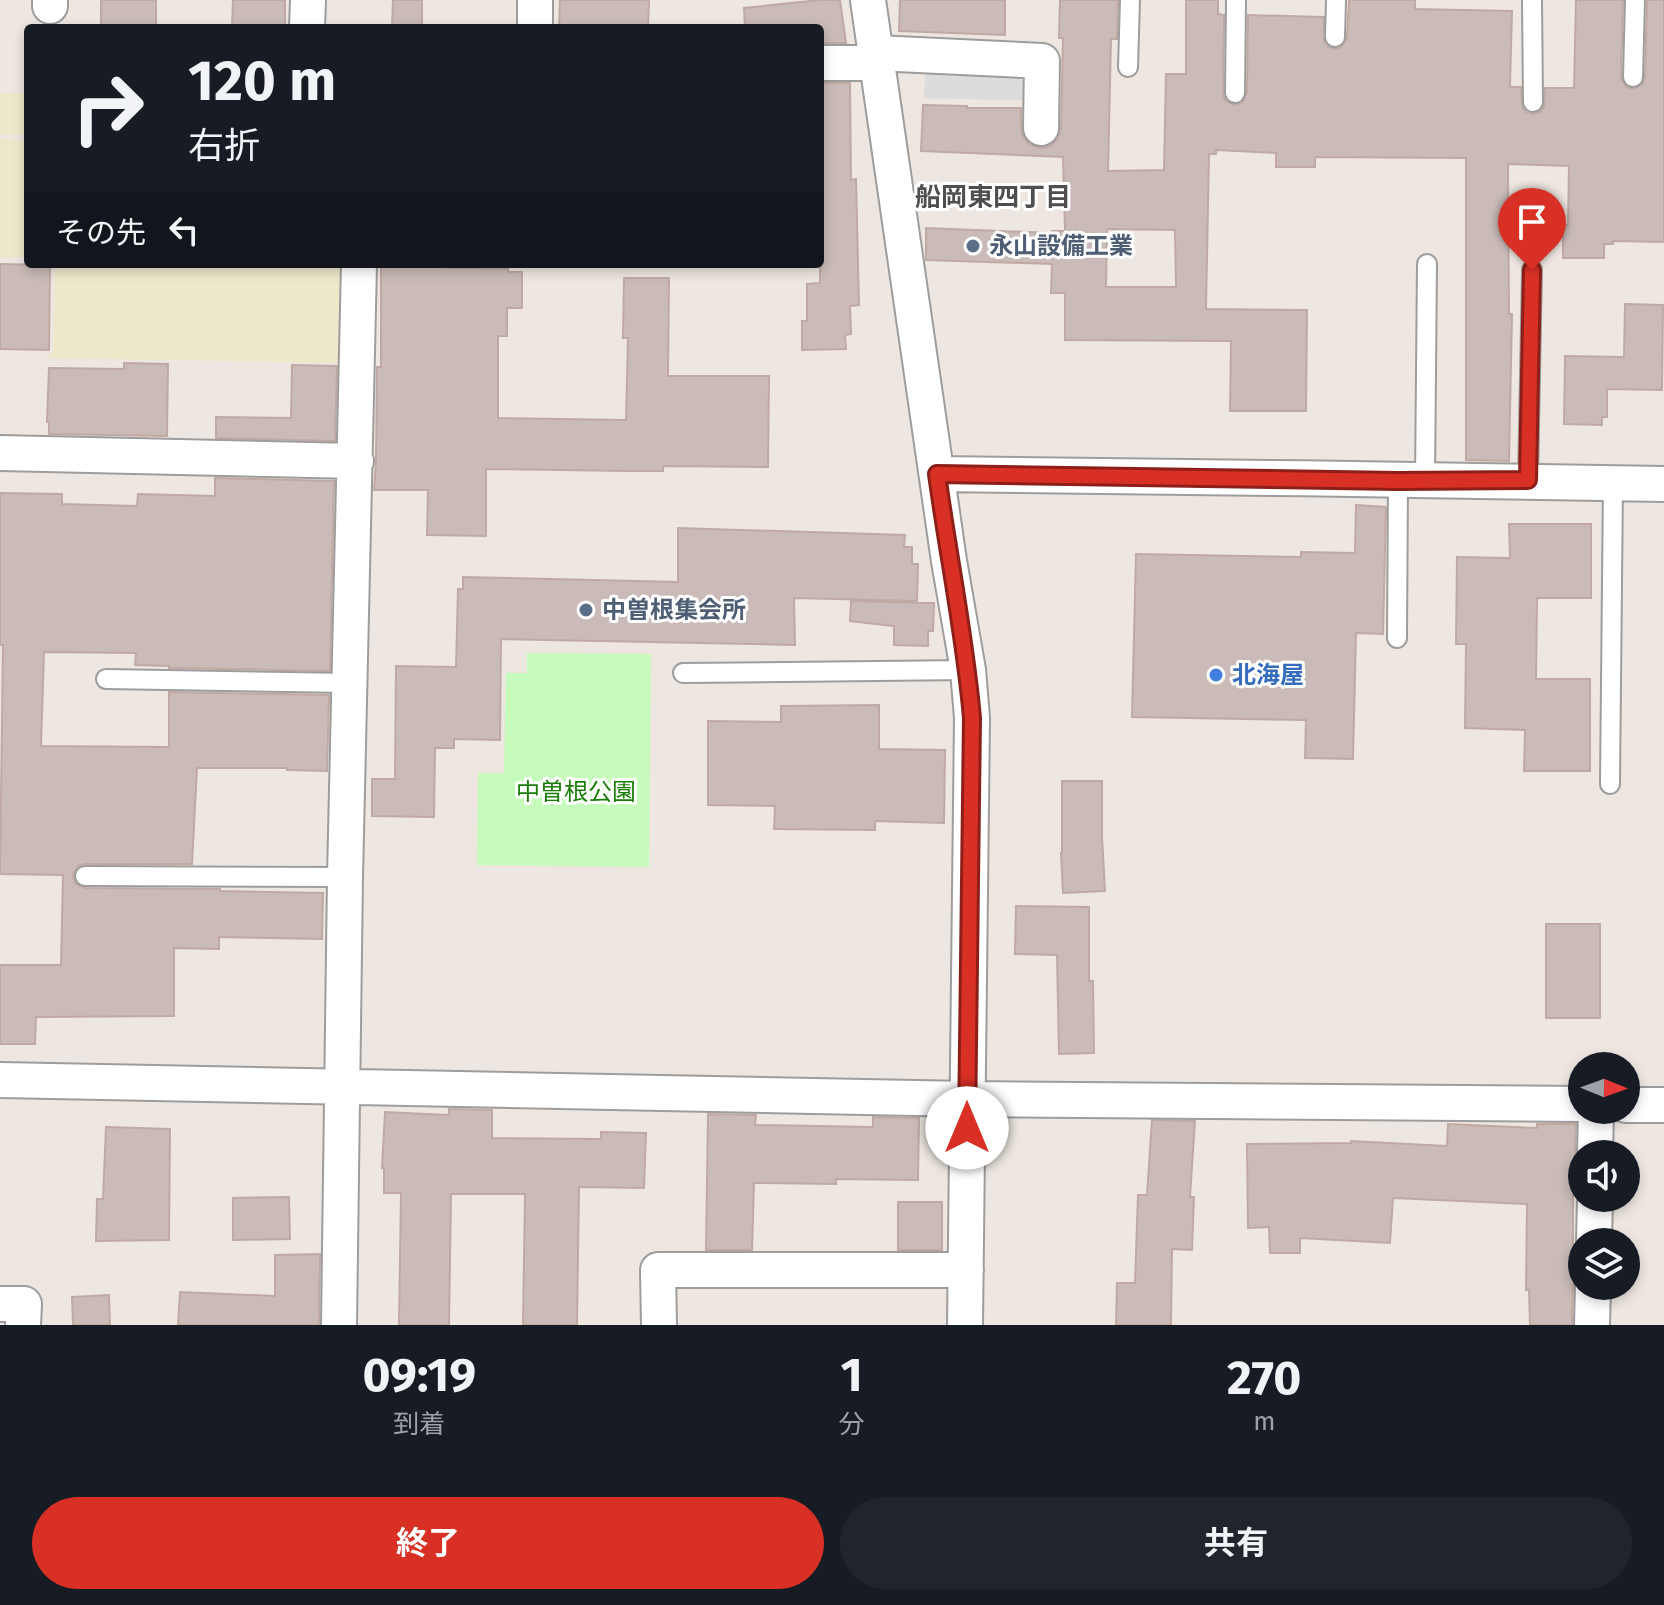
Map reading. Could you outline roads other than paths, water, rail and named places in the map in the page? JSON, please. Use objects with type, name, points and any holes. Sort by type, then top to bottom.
[{"type":"street","points":[[307,24],[308,0]]},
{"type":"street","points":[[535,0],[535,24]]},
{"type":"street","points":[[868,0],[949,561],[968,670],[972,731],[965,1325]]},
{"type":"street","points":[[824,63],[876,58],[1042,61],[1041,128]]},
{"type":"street","points":[[339,1325],[345,877],[359,268]]},
{"type":"street","points":[[0,453],[356,461]]},
{"type":"street","points":[[937,474],[1664,484]]},
{"type":"street","points":[[0,1080],[967,1099],[1568,1104]]},
{"type":"street","points":[[1640,1105],[1664,1105]]},
{"type":"street","points":[[659,1325],[658,1270],[966,1270]]},
{"type":"street","points":[[1592,1325],[1593,1300]]},
{"type":"street","points":[[0,1304],[24,1304],[23,1325]]},
{"type":"lane","points":[[1128,67],[1130,0]]},
{"type":"lane","points":[[1235,93],[1236,0]]},
{"type":"lane","points":[[1335,37],[1336,0]]},
{"type":"lane","points":[[1532,0],[1533,102]]},
{"type":"lane","points":[[1633,77],[1635,0]]},
{"type":"lane","points":[[1397,638],[1427,264]]},
{"type":"lane","points":[[1528,480],[1532,270]]},
{"type":"lane","points":[[1610,784],[1613,483]]},
{"type":"lane","points":[[683,673],[968,670]]},
{"type":"lane","points":[[106,679],[350,683]]},
{"type":"lane","points":[[85,876],[345,877]]},
{"type":"place","name":"永山設備工業","points":[[973,246]]},
{"type":"place","name":"中曽根集会所","points":[[586,610]]},
{"type":"place","name":"北海屋","points":[[1216,675]]},
{"type":"district","name":"船岡東四丁目","points":[[993,197]]},
{"type":"park label","name":"中曽根公園","points":[[576,792]]}]
